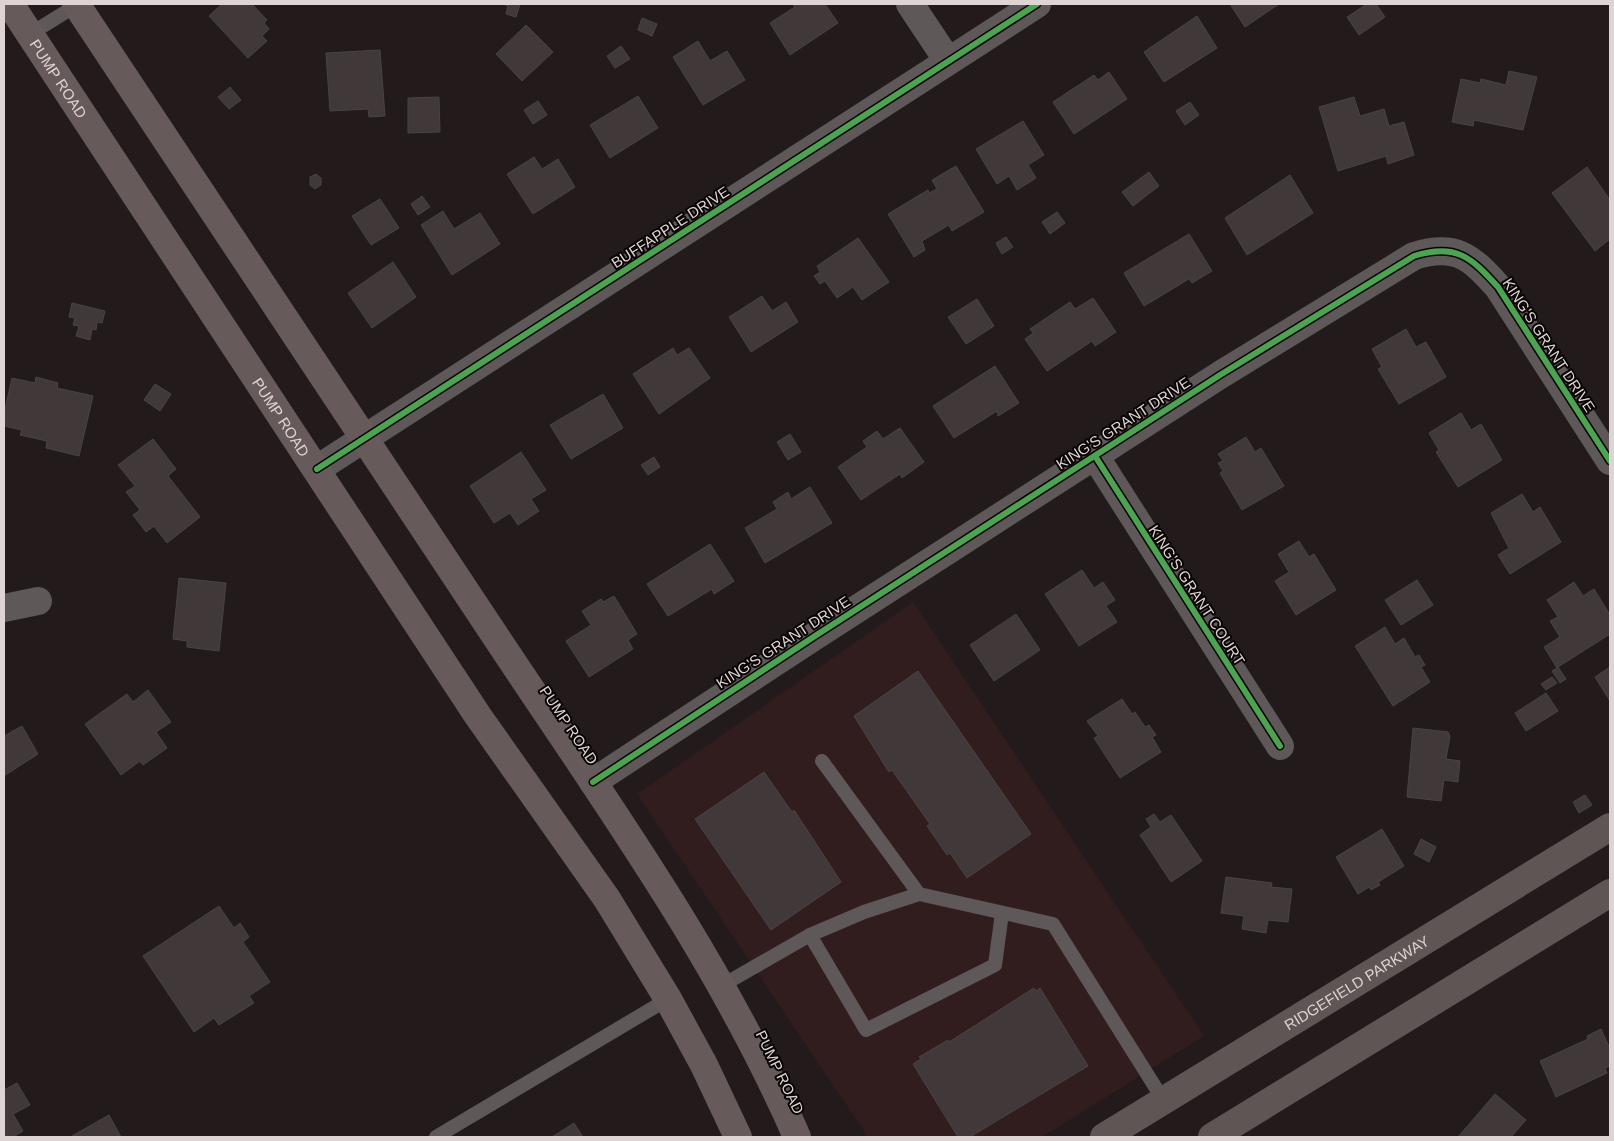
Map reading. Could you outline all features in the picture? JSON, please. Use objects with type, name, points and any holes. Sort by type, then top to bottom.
[{"type":"main road","name":"PUMP ROAD","points":[[10,4],[478,716],[607,899],[668,999],[704,1065],[738,1137]]},
{"type":"main road","name":"PUMP ROAD","points":[[76,4],[622,825],[721,986],[780,1096],[798,1137]]},
{"type":"main road","name":"RIDGEFIELD PARKWAY","points":[[1104,1137],[1610,827]]},
{"type":"main road","points":[[1212,1137],[1610,894]]},
{"type":"street","points":[[910,4],[948,61]]},
{"type":"street","name":"BUFFAPPLE DRIVE","points":[[316,470],[1037,4]]},
{"type":"street","name":"KING'S GRANT DRIVE","points":[[593,782],[815,636],[1220,375],[1414,256],[1432,250],[1460,254],[1476,262],[1498,287],[1610,462]]},
{"type":"street","name":"KING'S GRANT COURT","points":[[1095,456],[1280,746]]},
{"type":"street","points":[[4,608],[38,601]]},
{"type":"lane","points":[[30,34],[76,4]]},
{"type":"lane","points":[[822,762],[920,894]]},
{"type":"lane","points":[[721,986],[810,935],[864,912],[920,894],[1053,924],[1164,1101]]},
{"type":"lane","points":[[810,935],[866,1030],[995,964],[1002,913]]},
{"type":"lane","points":[[436,1137],[668,999]]},
{"type":"shaded area","points":[[913,602],[1204,1036],[1042,1137],[868,1137],[637,794]]},
{"type":"building","points":[[222,4],[252,4],[267,20],[264,23],[269,29],[262,36],[267,41],[248,58],[209,16]]},
{"type":"building","points":[[503,4],[520,4],[516,17],[506,14],[508,6]]},
{"type":"building","points":[[793,4],[825,4],[838,23],[790,55],[770,23],[795,7]]},
{"type":"building","points":[[1230,4],[1279,4],[1245,27]]},
{"type":"building","points":[[1367,4],[1376,4],[1385,17],[1359,35],[1347,17]]},
{"type":"building","points":[[1197,16],[1217,48],[1164,82],[1144,52]]},
{"type":"building","points":[[642,18],[657,24],[652,36],[638,30]]},
{"type":"building","points":[[526,25],[553,52],[522,81],[496,54]]},
{"type":"building","points":[[698,41],[710,61],[727,51],[745,80],[703,105],[673,57]]},
{"type":"building","points":[[621,46],[630,59],[615,68],[607,56]]},
{"type":"building","points":[[380,50],[385,116],[369,117],[368,109],[330,111],[326,53]]},
{"type":"building","points":[[1509,71],[1537,77],[1523,130],[1474,120],[1473,126],[1452,122],[1461,79],[1480,83],[1481,79],[1506,85]]},
{"type":"building","points":[[1109,72],[1127,99],[1074,134],[1053,102],[1094,75],[1098,80]]},
{"type":"building","points":[[230,87],[241,100],[229,109],[218,97]]},
{"type":"building","points":[[638,96],[658,128],[610,158],[590,125]]},
{"type":"building","points":[[439,97],[440,132],[408,133],[408,98]]},
{"type":"building","points":[[1354,97],[1360,116],[1384,109],[1389,126],[1404,122],[1414,155],[1388,164],[1386,156],[1338,171],[1319,107]]},
{"type":"building","points":[[538,101],[547,115],[533,124],[524,110]]},
{"type":"building","points":[[1190,102],[1199,115],[1185,125],[1176,111]]},
{"type":"building","points":[[1023,121],[1044,155],[1028,165],[1036,178],[1017,190],[1009,176],[997,184],[976,149]]},
{"type":"building","points":[[534,157],[542,169],[558,159],[575,187],[533,214],[507,174]]},
{"type":"building","points":[[956,166],[984,212],[952,231],[949,225],[922,241],[925,250],[914,257],[888,214],[928,190],[929,193],[937,189],[932,180]]},
{"type":"building","points":[[1587,167],[1610,200],[1610,239],[1595,251],[1552,193]]},
{"type":"building","points":[[1149,172],[1159,186],[1133,206],[1122,192]]},
{"type":"building","points":[[316,174],[321,178],[321,185],[315,189],[310,185],[310,177]]},
{"type":"building","points":[[1290,175],[1313,213],[1247,255],[1225,218]]},
{"type":"building","points":[[422,196],[430,207],[418,215],[411,204]]},
{"type":"building","points":[[380,199],[399,228],[371,245],[352,216]]},
{"type":"building","points":[[443,211],[454,229],[480,213],[500,244],[452,275],[421,225]]},
{"type":"building","points":[[1057,212],[1065,223],[1050,234],[1042,222]]},
{"type":"building","points":[[1189,234],[1212,271],[1192,283],[1189,279],[1144,306],[1124,273]]},
{"type":"building","points":[[1006,237],[1013,247],[1002,254],[996,243]]},
{"type":"building","points":[[858,238],[889,282],[862,300],[853,287],[837,298],[825,281],[820,284],[814,276],[820,272],[817,266]]},
{"type":"building","points":[[393,262],[416,297],[372,328],[348,293]]},
{"type":"building","points":[[762,296],[772,311],[786,302],[798,322],[751,352],[729,317]]},
{"type":"building","points":[[1093,298],[1116,332],[1095,346],[1092,341],[1047,371],[1025,339],[1033,333],[1030,329],[1070,302],[1075,309]]},
{"type":"building","points":[[977,299],[994,326],[966,344],[948,317]]},
{"type":"building","points":[[72,303],[105,311],[102,323],[97,322],[96,330],[92,329],[90,340],[76,336],[79,326],[73,325],[75,318],[69,317]]},
{"type":"building","points":[[1406,329],[1416,347],[1426,342],[1446,377],[1399,404],[1378,369],[1382,367],[1372,349]]},
{"type":"building","points":[[673,348],[677,355],[689,348],[710,378],[659,414],[633,374]]},
{"type":"building","points":[[995,366],[1019,403],[998,416],[997,411],[954,438],[933,406]]},
{"type":"building","points":[[36,377],[58,383],[57,388],[93,396],[79,456],[46,448],[47,441],[20,435],[22,430],[4,426],[4,414],[12,378],[35,383]]},
{"type":"building","points":[[155,384],[171,394],[160,411],[144,400]]},
{"type":"building","points":[[603,394],[623,428],[571,459],[550,425]]},
{"type":"building","points":[[1461,413],[1471,430],[1481,424],[1502,460],[1458,487],[1436,452],[1439,450],[1429,433]]},
{"type":"building","points":[[900,428],[924,462],[902,478],[900,474],[861,500],[838,467],[867,447],[863,441],[877,431],[883,439]]},
{"type":"building","points":[[790,434],[801,452],[788,460],[777,442]]},
{"type":"building","points":[[1246,437],[1255,452],[1261,448],[1284,486],[1242,510],[1220,473],[1223,471],[1218,463],[1223,461],[1218,454]]},
{"type":"building","points":[[153,439],[176,469],[168,476],[200,517],[167,543],[154,526],[146,532],[133,515],[140,510],[126,492],[135,486],[118,465]]},
{"type":"building","points":[[521,452],[546,490],[531,499],[539,511],[518,525],[510,513],[494,523],[470,486]]},
{"type":"building","points":[[654,457],[660,467],[648,475],[641,465]]},
{"type":"building","points":[[810,487],[832,523],[765,563],[745,528],[777,509],[773,502],[788,492],[791,499]]},
{"type":"building","points":[[1522,494],[1533,512],[1540,507],[1561,542],[1510,574],[1498,555],[1509,548],[1491,513]]},
{"type":"building","points":[[1299,541],[1309,557],[1314,554],[1336,590],[1296,615],[1275,581],[1289,572],[1278,554]]},
{"type":"building","points":[[710,544],[734,581],[714,594],[712,589],[668,616],[647,584]]},
{"type":"building","points":[[1082,570],[1094,588],[1103,582],[1115,600],[1106,606],[1117,622],[1079,646],[1045,594]]},
{"type":"building","points":[[179,578],[226,583],[219,651],[187,647],[187,641],[173,639]]},
{"type":"building","points":[[1417,580],[1433,605],[1401,625],[1385,600]]},
{"type":"building","points":[[1574,582],[1583,596],[1594,589],[1610,615],[1610,634],[1558,667],[1566,679],[1560,683],[1552,671],[1557,668],[1544,647],[1560,637],[1550,621],[1558,617],[1547,600]]},
{"type":"building","points":[[614,596],[637,634],[628,640],[633,649],[589,677],[566,641],[591,625],[582,611],[601,599],[603,602]]},
{"type":"building","points":[[1016,614],[1040,650],[994,681],[970,645]]},
{"type":"building","points":[[1385,627],[1395,644],[1404,638],[1415,657],[1419,655],[1425,665],[1421,667],[1430,682],[1393,706],[1355,646]]},
{"type":"building","points":[[1610,667],[1610,701],[1595,677]]},
{"type":"building","points":[[918,671],[1031,834],[967,878],[950,853],[947,855],[927,826],[930,824],[892,770],[889,772],[854,716]]},
{"type":"building","points":[[1552,677],[1557,683],[1546,690],[1541,684]]},
{"type":"building","points":[[148,690],[171,722],[156,732],[167,748],[143,765],[140,761],[121,775],[85,724],[127,694],[133,702]]},
{"type":"building","points":[[1546,693],[1558,711],[1526,731],[1515,713]]},
{"type":"building","points":[[1122,699],[1132,714],[1135,712],[1145,727],[1149,725],[1156,735],[1152,737],[1161,752],[1120,778],[1094,738],[1098,736],[1087,721]]},
{"type":"building","points":[[22,726],[38,754],[4,776],[4,736]]},
{"type":"building","points":[[1413,728],[1448,732],[1450,736],[1446,759],[1460,761],[1458,782],[1444,780],[1441,801],[1407,797]]},
{"type":"building","points":[[764,772],[792,812],[794,810],[841,882],[771,930],[695,819]]},
{"type":"building","points":[[1585,795],[1592,805],[1579,813],[1573,802]]},
{"type":"building","points":[[1154,814],[1160,822],[1171,815],[1202,861],[1171,882],[1140,835],[1151,827],[1146,819]]},
{"type":"building","points":[[1382,829],[1404,866],[1378,882],[1380,885],[1371,890],[1369,887],[1358,894],[1336,857]]},
{"type":"building","points":[[1421,839],[1436,847],[1429,862],[1414,854]]},
{"type":"building","points":[[1226,877],[1272,883],[1271,887],[1292,889],[1288,922],[1268,920],[1266,933],[1242,929],[1244,916],[1221,913]]},
{"type":"building","points":[[219,906],[234,928],[240,923],[249,937],[243,942],[270,982],[249,996],[254,1003],[219,1025],[214,1018],[194,1032],[143,956]]},
{"type":"building","points":[[1034,988],[1036,991],[1040,988],[1088,1066],[970,1137],[958,1137],[913,1064],[921,1059],[919,1057],[948,1040],[949,1042]]},
{"type":"building","points":[[1601,1029],[1610,1049],[1610,1066],[1605,1068],[1607,1073],[1556,1097],[1540,1061],[1588,1039],[1587,1036]]},
{"type":"building","points":[[17,1083],[30,1105],[13,1114],[23,1131],[13,1137],[4,1137],[4,1090]]},
{"type":"building","points":[[1495,1094],[1526,1120],[1511,1137],[1458,1137]]},
{"type":"building","points":[[109,1115],[121,1137],[72,1136]]},
{"type":"building","points":[[574,1123],[583,1137],[552,1137]]},
{"type":"cycle path","points":[[317,469],[1037,4]]},
{"type":"cycle path","points":[[593,782],[815,636],[1220,375],[1414,256],[1441,251],[1462,255],[1479,268],[1498,287],[1610,461]]},
{"type":"cycle path","points":[[1095,456],[1280,746]]}]
